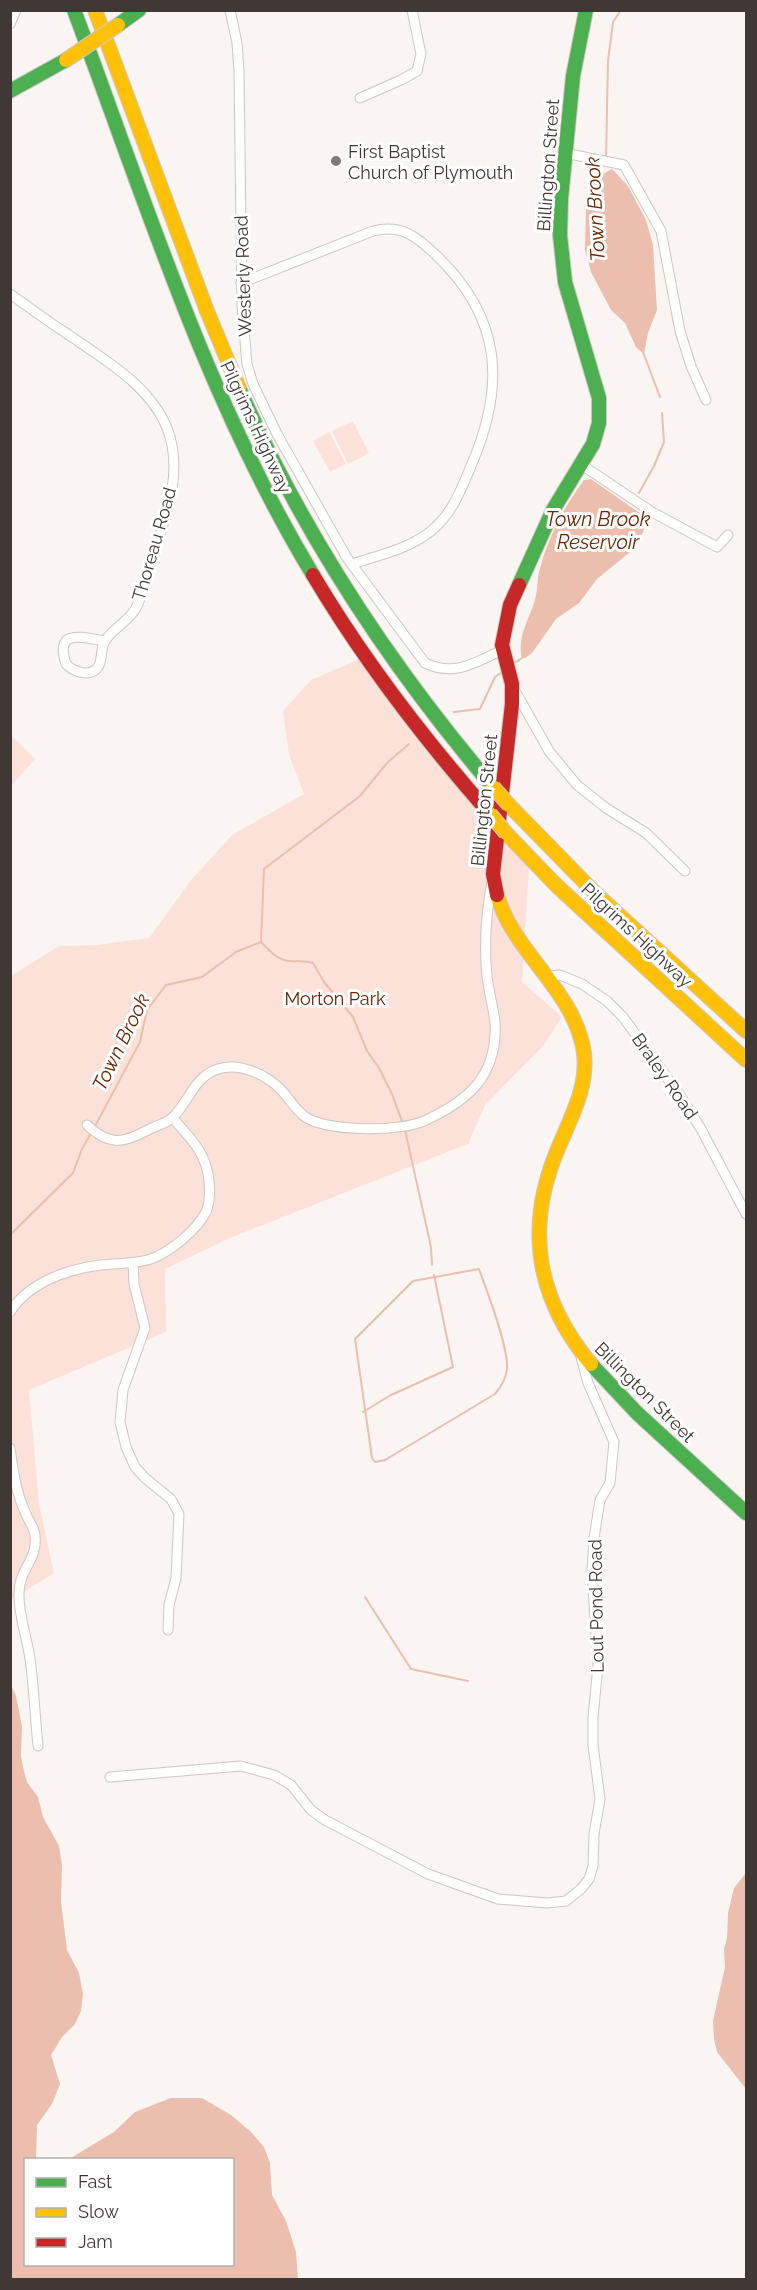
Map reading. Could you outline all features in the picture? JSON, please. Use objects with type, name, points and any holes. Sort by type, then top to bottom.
[{"type":"main road","name":"Pilgrims Highway","points":[[74,10],[179,297],[211,377],[247,457],[341,622],[460,783],[506,833],[556,885],[747,1060]]},
{"type":"main road","points":[[10,91],[66,60],[139,10]]},
{"type":"main road","name":"Billington Street","points":[[586,10],[573,76],[564,153],[560,235],[565,282],[593,372],[600,412],[594,444],[553,510],[510,605],[503,632],[503,653],[511,680],[510,727],[493,874],[498,897],[510,926],[549,976],[575,1024],[582,1044],[584,1067],[582,1091],[556,1153],[540,1213],[538,1236],[550,1297],[579,1351],[624,1401],[747,1513]]},
{"type":"main road","name":"Pilgrims Highway","points":[[96,12],[225,354],[290,494],[350,596],[419,695],[509,805],[554,854],[604,902],[747,1031]]},
{"type":"street","points":[[10,24],[16,10]]},
{"type":"street","name":"Westerly Road","points":[[230,10],[239,71],[242,283],[247,364],[253,384],[277,434],[352,564],[425,663],[437,669],[450,670],[503,653]]},
{"type":"street","points":[[360,98],[417,71],[421,54],[412,10]]},
{"type":"street","points":[[564,153],[624,165],[636,183],[661,231],[680,331],[691,366],[706,400]]},
{"type":"street","points":[[242,283],[372,231],[389,228],[403,230],[414,235],[456,276],[474,302],[487,331],[494,369],[491,405],[477,454],[454,504],[440,524],[423,537],[399,549],[352,564]]},
{"type":"street","name":"Thoreau Road","points":[[10,294],[108,362],[132,382],[159,412],[170,438],[174,460],[172,491],[136,608],[126,621],[105,640],[100,662],[93,671],[76,672],[66,664],[63,650],[72,638],[84,636],[105,640]]},
{"type":"street","points":[[582,465],[652,512],[717,547],[729,535]]},
{"type":"street","points":[[511,680],[549,751],[577,785],[606,808],[646,833],[685,871]]},
{"type":"street","points":[[87,1125],[96,1134],[112,1141],[130,1139],[173,1118],[202,1078],[219,1069],[236,1067],[258,1074],[275,1084],[305,1116],[314,1121],[359,1128],[397,1129],[410,1126],[432,1118],[464,1099],[479,1084],[488,1068],[493,1048],[495,1025],[486,963],[487,918],[493,874]]},
{"type":"street","name":"Braley Road","points":[[549,976],[560,975],[582,984],[607,1001],[623,1017],[701,1128],[747,1214]]},
{"type":"street","points":[[10,1312],[25,1295],[54,1278],[92,1266],[133,1263],[159,1256],[174,1247],[202,1218],[207,1207],[209,1192],[205,1162],[199,1149],[173,1118]]},
{"type":"street","points":[[133,1263],[134,1284],[145,1328],[123,1390],[120,1422],[126,1447],[135,1467],[145,1479],[171,1499],[178,1510],[176,1578],[169,1605],[168,1630]]},
{"type":"street","name":"Lout Pond Road","points":[[110,1777],[241,1766],[274,1775],[291,1785],[311,1810],[325,1820],[418,1868],[498,1899],[547,1903],[566,1901],[581,1889],[589,1879],[593,1866],[594,1834],[600,1798],[593,1717],[598,1665],[592,1571],[594,1538],[600,1500],[610,1484],[614,1442],[588,1383],[579,1351]]},
{"type":"street","points":[[10,1448],[13,1476],[35,1538],[33,1555],[22,1573],[19,1594],[20,1615],[32,1673],[38,1746]]},
{"type":"green space","points":[[353,421],[369,453],[348,464],[332,431]]},
{"type":"green space","points":[[329,432],[346,464],[330,472],[313,441]]},
{"type":"green space","name":"Morton Park","points":[[362,658],[530,850],[522,982],[562,1017],[543,1046],[486,1104],[470,1143],[230,1238],[165,1269],[166,1332],[29,1390],[39,1504],[54,1573],[11,1600],[11,976],[59,946],[97,945],[149,938],[192,879],[232,835],[304,794],[289,755],[283,711],[311,680]]},
{"type":"green space","points":[[11,735],[35,759],[11,786]]},
{"type":"water","points":[[612,169],[628,186],[646,220],[653,245],[657,310],[648,333],[644,354],[636,347],[625,323],[611,310],[591,272],[585,249],[586,206],[590,185],[594,179]]},
{"type":"water","name":"Town Brook Reservoir","points":[[591,479],[641,514],[644,530],[635,548],[597,579],[579,603],[556,619],[532,653],[522,658],[521,641],[537,592],[542,560],[557,524],[570,501],[584,480]]},
{"type":"water","points":[[10,1683],[16,1696],[22,1727],[21,1756],[27,1782],[38,1797],[43,1817],[59,1846],[62,1865],[61,1902],[67,1950],[79,1973],[83,1994],[81,2011],[75,2024],[62,2037],[51,2055],[60,2084],[52,2104],[37,2125],[36,2158],[24,2158],[24,2266],[234,2266],[234,2158],[72,2158],[114,2132],[135,2112],[171,2098],[202,2098],[231,2115],[264,2147],[270,2163],[272,2195],[286,2221],[296,2252],[298,2279],[11,2279]]},
{"type":"water","points":[[746,1873],[746,2089],[717,2052],[713,2021],[725,1967],[724,1949],[728,1913],[734,1888]]},
{"type":"waterway","name":"Town Brook","points":[[606,158],[608,61],[613,22],[621,10]]},
{"type":"waterway","name":"Town Brook","points":[[643,352],[660,397]]},
{"type":"waterway","name":"Town Brook","points":[[639,493],[664,442],[662,413]]},
{"type":"waterway","name":"Town Brook","points":[[513,664],[522,658]]},
{"type":"waterway","name":"Town Brook","points":[[454,712],[480,709],[495,677],[504,671]]},
{"type":"waterway","name":"Town Brook","points":[[94,1128],[140,1042],[147,1010],[166,985],[202,977],[236,952],[261,942],[264,869],[360,796],[387,763],[409,744]]},
{"type":"waterway","points":[[261,942],[281,959],[313,963],[324,982],[353,1017],[367,1051],[379,1068],[392,1094],[403,1124]]},
{"type":"waterway","points":[[405,1130],[431,1247],[432,1265]]},
{"type":"waterway","name":"Town Brook","points":[[10,1235],[73,1173],[91,1133]]},
{"type":"waterway","points":[[479,1269],[505,1348],[507,1369],[503,1382],[495,1394],[385,1460],[375,1462],[372,1458],[355,1339],[413,1281],[479,1269]]},
{"type":"waterway","points":[[363,1412],[391,1395],[453,1367],[434,1275]]},
{"type":"waterway","points":[[365,1597],[411,1669],[468,1681]]},
{"type":"traffic: fast","points":[[74,10],[180,298],[209,369],[275,508],[313,575]]},
{"type":"traffic: fast","points":[[118,25],[139,10]]},
{"type":"traffic: fast","points":[[519,585],[553,510],[593,444],[599,423],[599,398],[565,282],[560,235],[561,199],[573,76],[586,10]]},
{"type":"traffic: fast","points":[[10,91],[66,60]]},
{"type":"traffic: fast","points":[[239,388],[291,495],[351,597],[419,694],[493,787]]},
{"type":"traffic: fast","points":[[591,1364],[637,1413],[746,1513]]},
{"type":"traffic: slow","points":[[95,10],[207,311],[239,388]]},
{"type":"traffic: slow","points":[[66,60],[118,25]]},
{"type":"traffic: slow","points":[[493,787],[509,805]]},
{"type":"traffic: slow","points":[[509,805],[595,893],[746,1031]]},
{"type":"traffic: slow","points":[[490,814],[506,833]]},
{"type":"traffic: slow","points":[[506,833],[556,885],[746,1060]]},
{"type":"traffic: slow","points":[[497,895],[516,936],[569,1010],[584,1053],[585,1065],[581,1089],[549,1174],[542,1203],[539,1232],[541,1259],[547,1286],[557,1313],[572,1339],[591,1364]]},
{"type":"traffic: jam","points":[[313,575],[353,638],[396,699],[490,814]]},
{"type":"traffic: jam","points":[[497,895],[493,874],[512,704],[512,684],[502,645],[510,605],[519,585]]},
{"type":"place","name":"First Baptist Church of Plymouth","points":[[336,161]]}]
